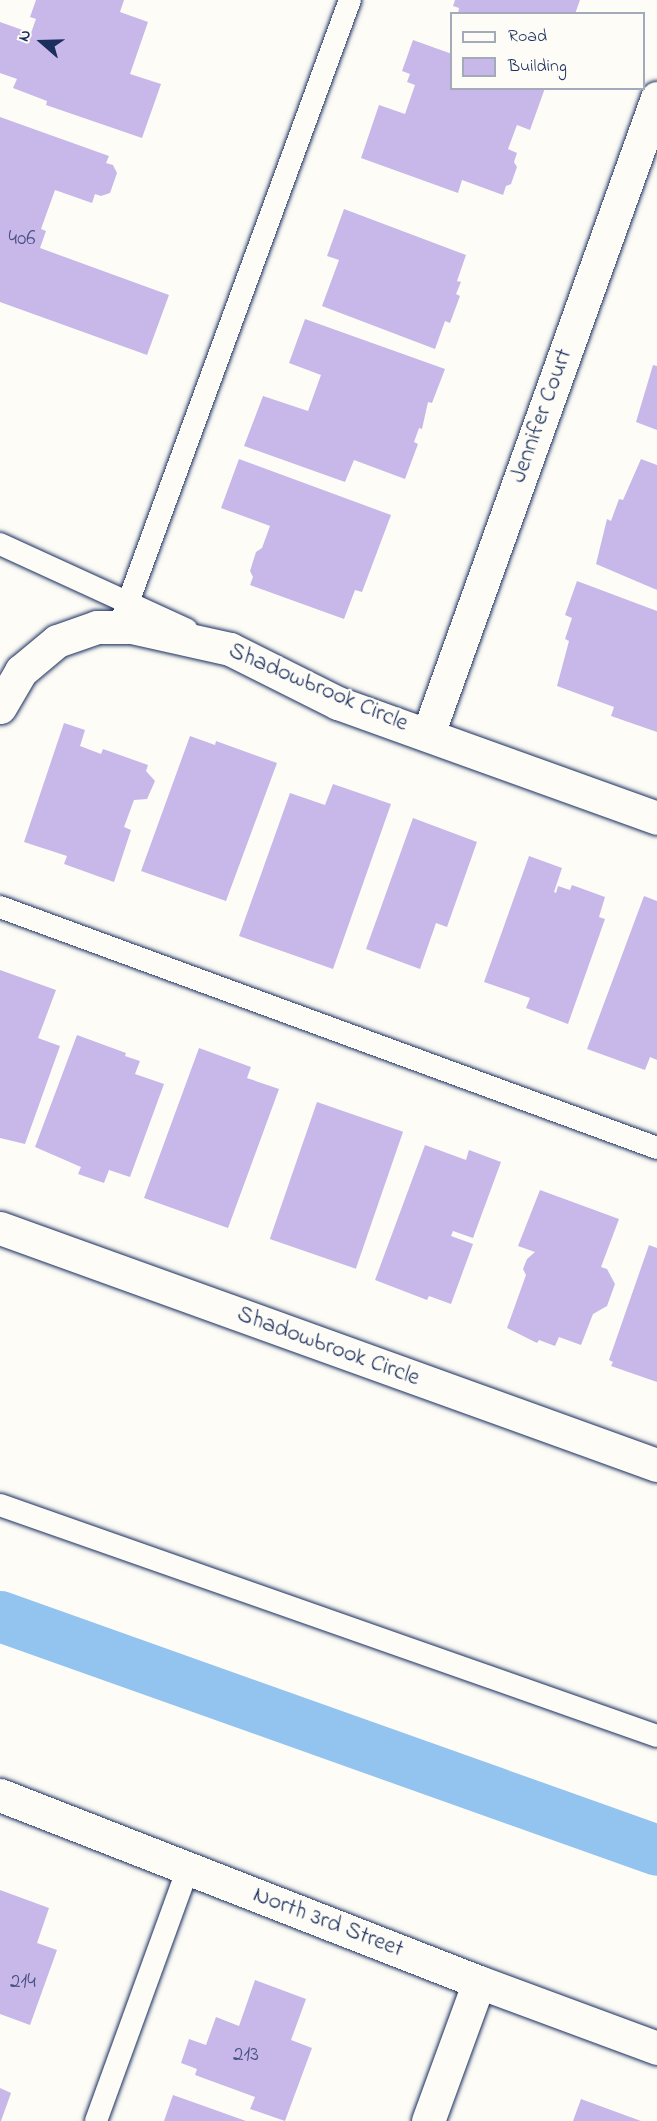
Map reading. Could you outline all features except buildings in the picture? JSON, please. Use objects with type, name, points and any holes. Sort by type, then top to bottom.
[{"type":"street","name":"Jennifer Court","points":[[428,734],[657,98]]},
{"type":"street","name":"Shadowbrook Circle","points":[[0,707],[21,671],[57,641],[124,615],[183,637],[230,649],[338,703],[657,818]]},
{"type":"street","name":"Shadowbrook Circle","points":[[0,1228],[657,1465]]},
{"type":"street","name":"North 3rd Street","points":[[0,1795],[480,1982],[657,2048]]},
{"type":"street","points":[[428,2121],[480,1982]]},
{"type":"lane","points":[[0,544],[124,615],[350,0]]},
{"type":"lane","points":[[0,906],[657,1148]]},
{"type":"lane","points":[[0,1505],[657,1736]]},
{"type":"lane","points":[[96,2121],[188,1868]]},
{"type":"waterway","points":[[0,1616],[657,1850]]}]
